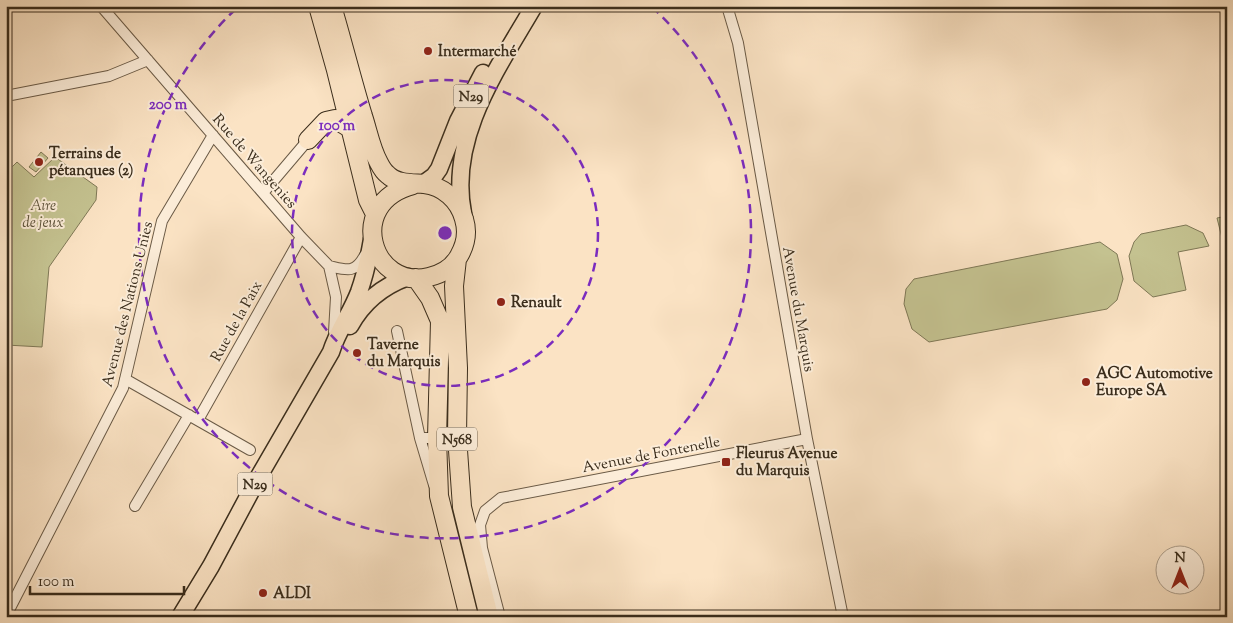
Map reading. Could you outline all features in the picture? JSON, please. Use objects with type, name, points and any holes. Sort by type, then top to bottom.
[{"type":"highway","points":[[318,6],[368,200],[375,214]]},
{"type":"highway","points":[[332,6],[366,128],[378,162],[388,176],[400,182],[418,184],[433,186],[451,196],[463,213],[466,237],[463,249],[449,268],[428,278],[412,278],[398,274],[389,268],[376,250],[372,239],[372,226],[375,214],[381,203],[390,194],[401,188],[418,184]]},
{"type":"highway","points":[[308,140],[326,121],[335,119],[351,129]]},
{"type":"highway","name":"N568","points":[[457,259],[454,286],[458,368],[457,436],[462,507],[489,617]]},
{"type":"highway","name":"N568","points":[[412,278],[430,298],[440,321],[428,438],[439,496],[469,617]]},
{"type":"main road","name":"N29","points":[[418,184],[434,176],[439,169],[463,110],[522,6]]},
{"type":"main road","name":"N29","points":[[463,213],[459,191],[471,126],[488,87],[534,6]]},
{"type":"main road","name":"N29","points":[[331,352],[337,334],[358,293],[366,269],[372,239]]},
{"type":"main road","name":"N29","points":[[180,617],[211,566],[258,478],[331,352],[344,337],[354,318],[378,292],[393,283],[412,278]]},
{"type":"street","name":"Rue de Wangenies","points":[[101,6],[328,266]]},
{"type":"street","name":"Avenue du Marquis","points":[[727,6],[738,43],[807,440],[842,617]]},
{"type":"street","points":[[6,96],[109,76],[148,60]]},
{"type":"street","name":"Avenue des Nations Unies","points":[[6,616],[118,397],[125,380],[162,222],[212,135]]},
{"type":"street","points":[[263,193],[308,140]]},
{"type":"street","name":"Rue de la Paix","points":[[135,506],[193,418],[301,237]]},
{"type":"street","points":[[337,334],[334,332],[336,297],[328,266],[349,270],[359,265],[372,239]]},
{"type":"street","points":[[397,331],[428,438]]},
{"type":"street","points":[[125,380],[250,450]]},
{"type":"street","name":"Avenue de Fontenelle","points":[[500,617],[482,548],[480,525],[485,511],[501,498],[807,440]]},
{"type":"green space","name":"Terrains de pétanques (2)","points":[[41,152],[48,158],[36,172],[29,167]]},
{"type":"green space","name":"Aire de jeux","points":[[55,157],[97,187],[96,200],[49,267],[42,347],[6,345],[6,173],[17,162],[34,177]]},
{"type":"green space","points":[[1227,216],[1227,243],[1223,242],[1217,218]]},
{"type":"green space","points":[[1186,225],[1203,233],[1209,246],[1178,252],[1186,290],[1153,297],[1134,281],[1129,256],[1134,242],[1141,234]]},
{"type":"green space","points":[[1100,242],[1117,254],[1123,279],[1117,300],[1107,309],[929,342],[912,329],[904,304],[906,289],[914,279]]},
{"type":"place","name":"Intermarché","points":[[428,51]]},
{"type":"place","name":"Terrains de pétanques (2)","points":[[39,162]]},
{"type":"place","name":"Renault","points":[[501,302]]},
{"type":"place","name":"Taverne du Marquis","points":[[357,353]]},
{"type":"place","name":"AGC Automotive Europe SA","points":[[1086,382]]},
{"type":"place","name":"Fleurus Avenue du Marquis","points":[[726,462]]},
{"type":"place","name":"ALDI","points":[[263,593]]}]
